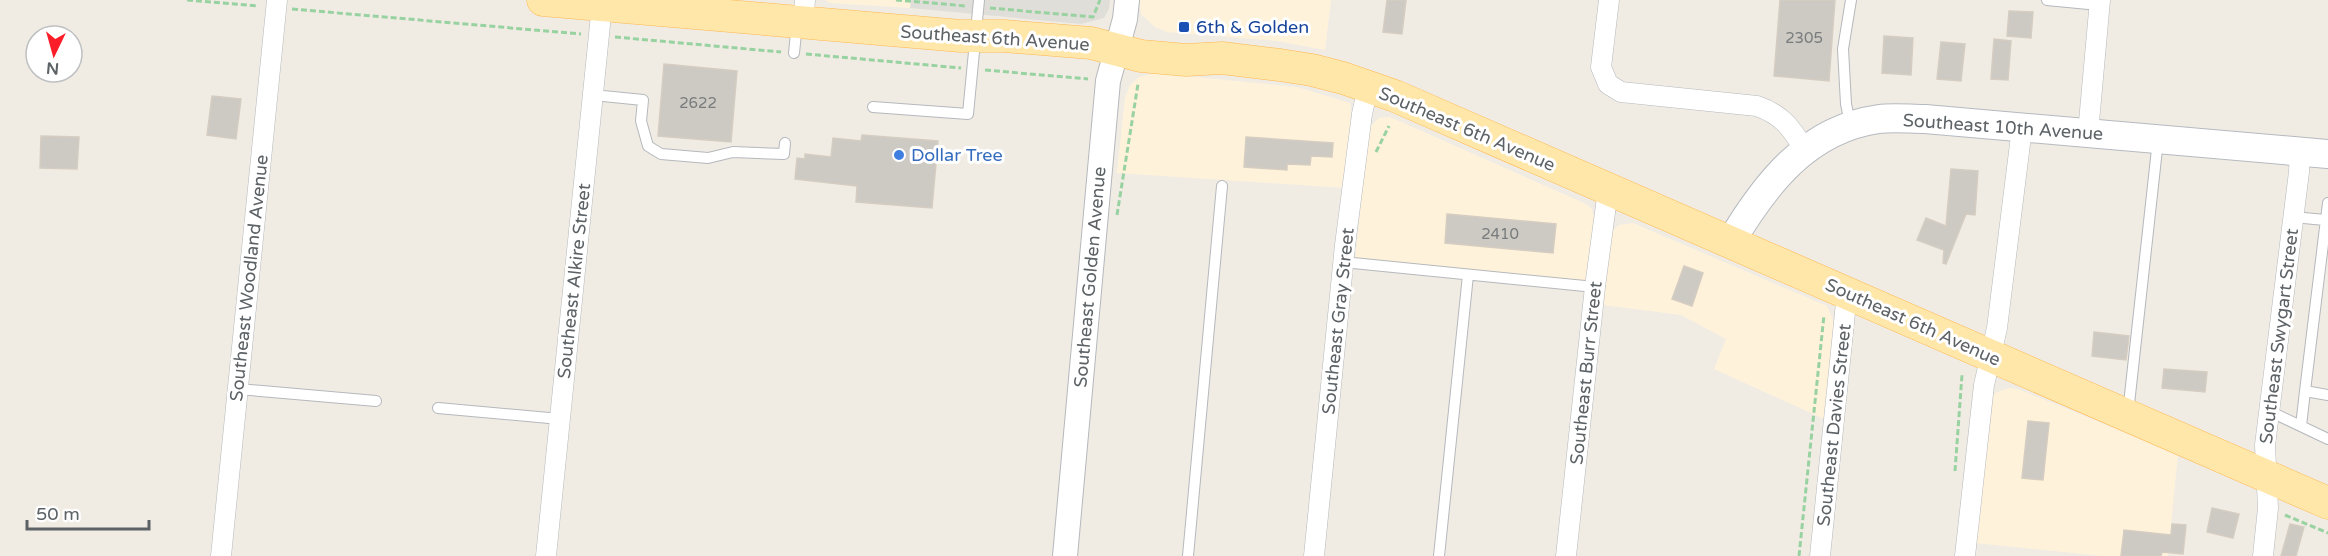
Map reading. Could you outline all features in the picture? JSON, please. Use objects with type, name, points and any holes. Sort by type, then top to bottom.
[{"type":"main road","name":"Southeast 6th Avenue","points":[[543,0],[601,21],[802,15],[978,14],[1004,36],[1091,43],[1141,56],[1186,60],[1222,58],[1311,70],[1395,96],[2328,503]]},
{"type":"main road","name":"Southeast 10th Avenue","points":[[1730,243],[1762,193],[1805,150],[1816,141],[1851,127],[1879,120],[1905,118],[2328,154]]},
{"type":"street","name":"Southeast Golden Avenue","points":[[1065,556],[1108,81],[1125,19],[1127,0]]},
{"type":"street","points":[[1609,0],[1601,67],[1608,84],[1621,92],[1757,106],[1776,114],[1790,127],[1805,150]]},
{"type":"street","points":[[2088,133],[2099,2]]},
{"type":"street","name":"Southeast Woodland Avenue","points":[[221,556],[277,4]]},
{"type":"street","name":"Southeast Alkire Street","points":[[546,556],[601,21]]},
{"type":"street","name":"Southeast Gray Street","points":[[1314,556],[1343,262],[1362,114],[1368,87]]},
{"type":"street","points":[[1965,556],[1984,385],[1997,328],[2022,128]]},
{"type":"street","name":"Southeast Swygart Street","points":[[2262,556],[2268,508],[2265,445],[2300,151]]},
{"type":"street","name":"Southeast Burr Street","points":[[1566,556],[1595,287],[1608,190]]},
{"type":"street","name":"Southeast Davies Street","points":[[1820,556],[1847,293]]},
{"type":"lane","points":[[1851,0],[1843,49],[1846,104],[1851,127]]},
{"type":"lane","points":[[2047,0],[2099,2]]},
{"type":"lane","points":[[873,107],[968,114],[978,14]]},
{"type":"lane","points":[[794,53],[802,15]]},
{"type":"lane","points":[[593,95],[643,100],[642,121],[648,146],[661,154],[708,158],[733,152],[784,154],[785,143]]},
{"type":"lane","points":[[2128,416],[2158,140]]},
{"type":"lane","points":[[1188,556],[1222,186]]},
{"type":"lane","points":[[2301,426],[2324,255],[2328,203]]},
{"type":"lane","points":[[2293,217],[2325,220]]},
{"type":"lane","points":[[1343,262],[1595,287]]},
{"type":"lane","points":[[1439,556],[1468,275]]},
{"type":"lane","points":[[238,389],[376,401]]},
{"type":"lane","points":[[2305,391],[2328,394]]},
{"type":"lane","points":[[438,408],[560,419]]},
{"type":"lane","points":[[2270,411],[2328,439]]},
{"type":"path","points":[[187,0],[601,21],[794,53],[1088,79]]},
{"type":"path","points":[[896,0],[978,14],[1093,17],[1100,0]]},
{"type":"path","points":[[1799,556],[1824,315]]},
{"type":"path","points":[[2285,515],[2328,533]]},
{"type":"shaded area","points":[[825,0],[911,0],[910,8],[830,3]]},
{"type":"shaded area","points":[[911,0],[1110,0],[1109,9],[1104,18],[1081,24],[910,8]]},
{"type":"shaded area","points":[[1139,0],[1331,0],[1325,50],[1277,41],[1167,32],[1155,27],[1141,14]]},
{"type":"shaded area","points":[[1154,73],[1297,87],[1350,103],[1345,188],[1117,173],[1125,98],[1130,85],[1139,77]]},
{"type":"shaded area","points":[[1390,117],[1584,203],[1592,209],[1594,218],[1587,283],[1355,261],[1368,135],[1371,126],[1379,118]]},
{"type":"shaded area","points":[[1633,223],[1827,306],[1834,322],[1824,419],[1714,369],[1726,339],[1681,315],[1603,305],[1611,232],[1619,225]]},
{"type":"shaded area","points":[[2009,388],[2018,389],[2178,454],[2168,556],[2102,556],[1975,543],[1991,401],[1995,393]]},
{"type":"building","points":[[1387,0],[1406,0],[1402,34],[1383,32]]},
{"type":"building","points":[[1780,0],[1835,0],[1829,81],[1774,76]]},
{"type":"building","points":[[2009,11],[2033,12],[2031,38],[2007,36]]},
{"type":"building","points":[[1884,36],[1913,38],[1911,75],[1882,73]]},
{"type":"building","points":[[1994,39],[2011,41],[2008,80],[1991,79]]},
{"type":"building","points":[[1941,42],[1965,44],[1961,81],[1937,79]]},
{"type":"building","points":[[664,64],[737,71],[731,142],[658,136]]},
{"type":"building","points":[[212,96],[241,99],[236,139],[207,135]]},
{"type":"building","points":[[862,135],[938,141],[932,208],[856,202],[857,186],[795,179],[797,158],[805,159],[805,154],[831,157],[833,138],[861,141]]},
{"type":"building","points":[[41,136],[79,137],[77,169],[40,168]]},
{"type":"building","points":[[1246,137],[1333,143],[1332,157],[1311,156],[1310,165],[1287,164],[1287,170],[1244,167]]},
{"type":"building","points":[[1951,169],[1978,171],[1975,215],[1966,214],[1946,264],[1943,263],[1944,250],[1917,240],[1926,218],[1946,226]]},
{"type":"building","points":[[1447,214],[1556,224],[1553,253],[1445,243]]},
{"type":"building","points":[[1684,266],[1703,273],[1692,306],[1672,299]]},
{"type":"building","points":[[2094,332],[2129,336],[2126,360],[2092,356]]},
{"type":"building","points":[[2164,369],[2207,372],[2205,392],[2162,388]]},
{"type":"building","points":[[2028,421],[2049,423],[2043,480],[2022,478]]},
{"type":"building","points":[[2212,508],[2239,514],[2233,538],[2207,532]]},
{"type":"building","points":[[2172,524],[2186,525],[2183,554],[2162,552],[2161,556],[2121,556],[2124,530],[2171,535]]},
{"type":"building","points":[[2290,524],[2304,527],[2296,556],[2281,556]]},
{"type":"place","name":"6th & Golden","points":[[1184,27]]},
{"type":"place","name":"Dollar Tree","points":[[899,155]]}]
